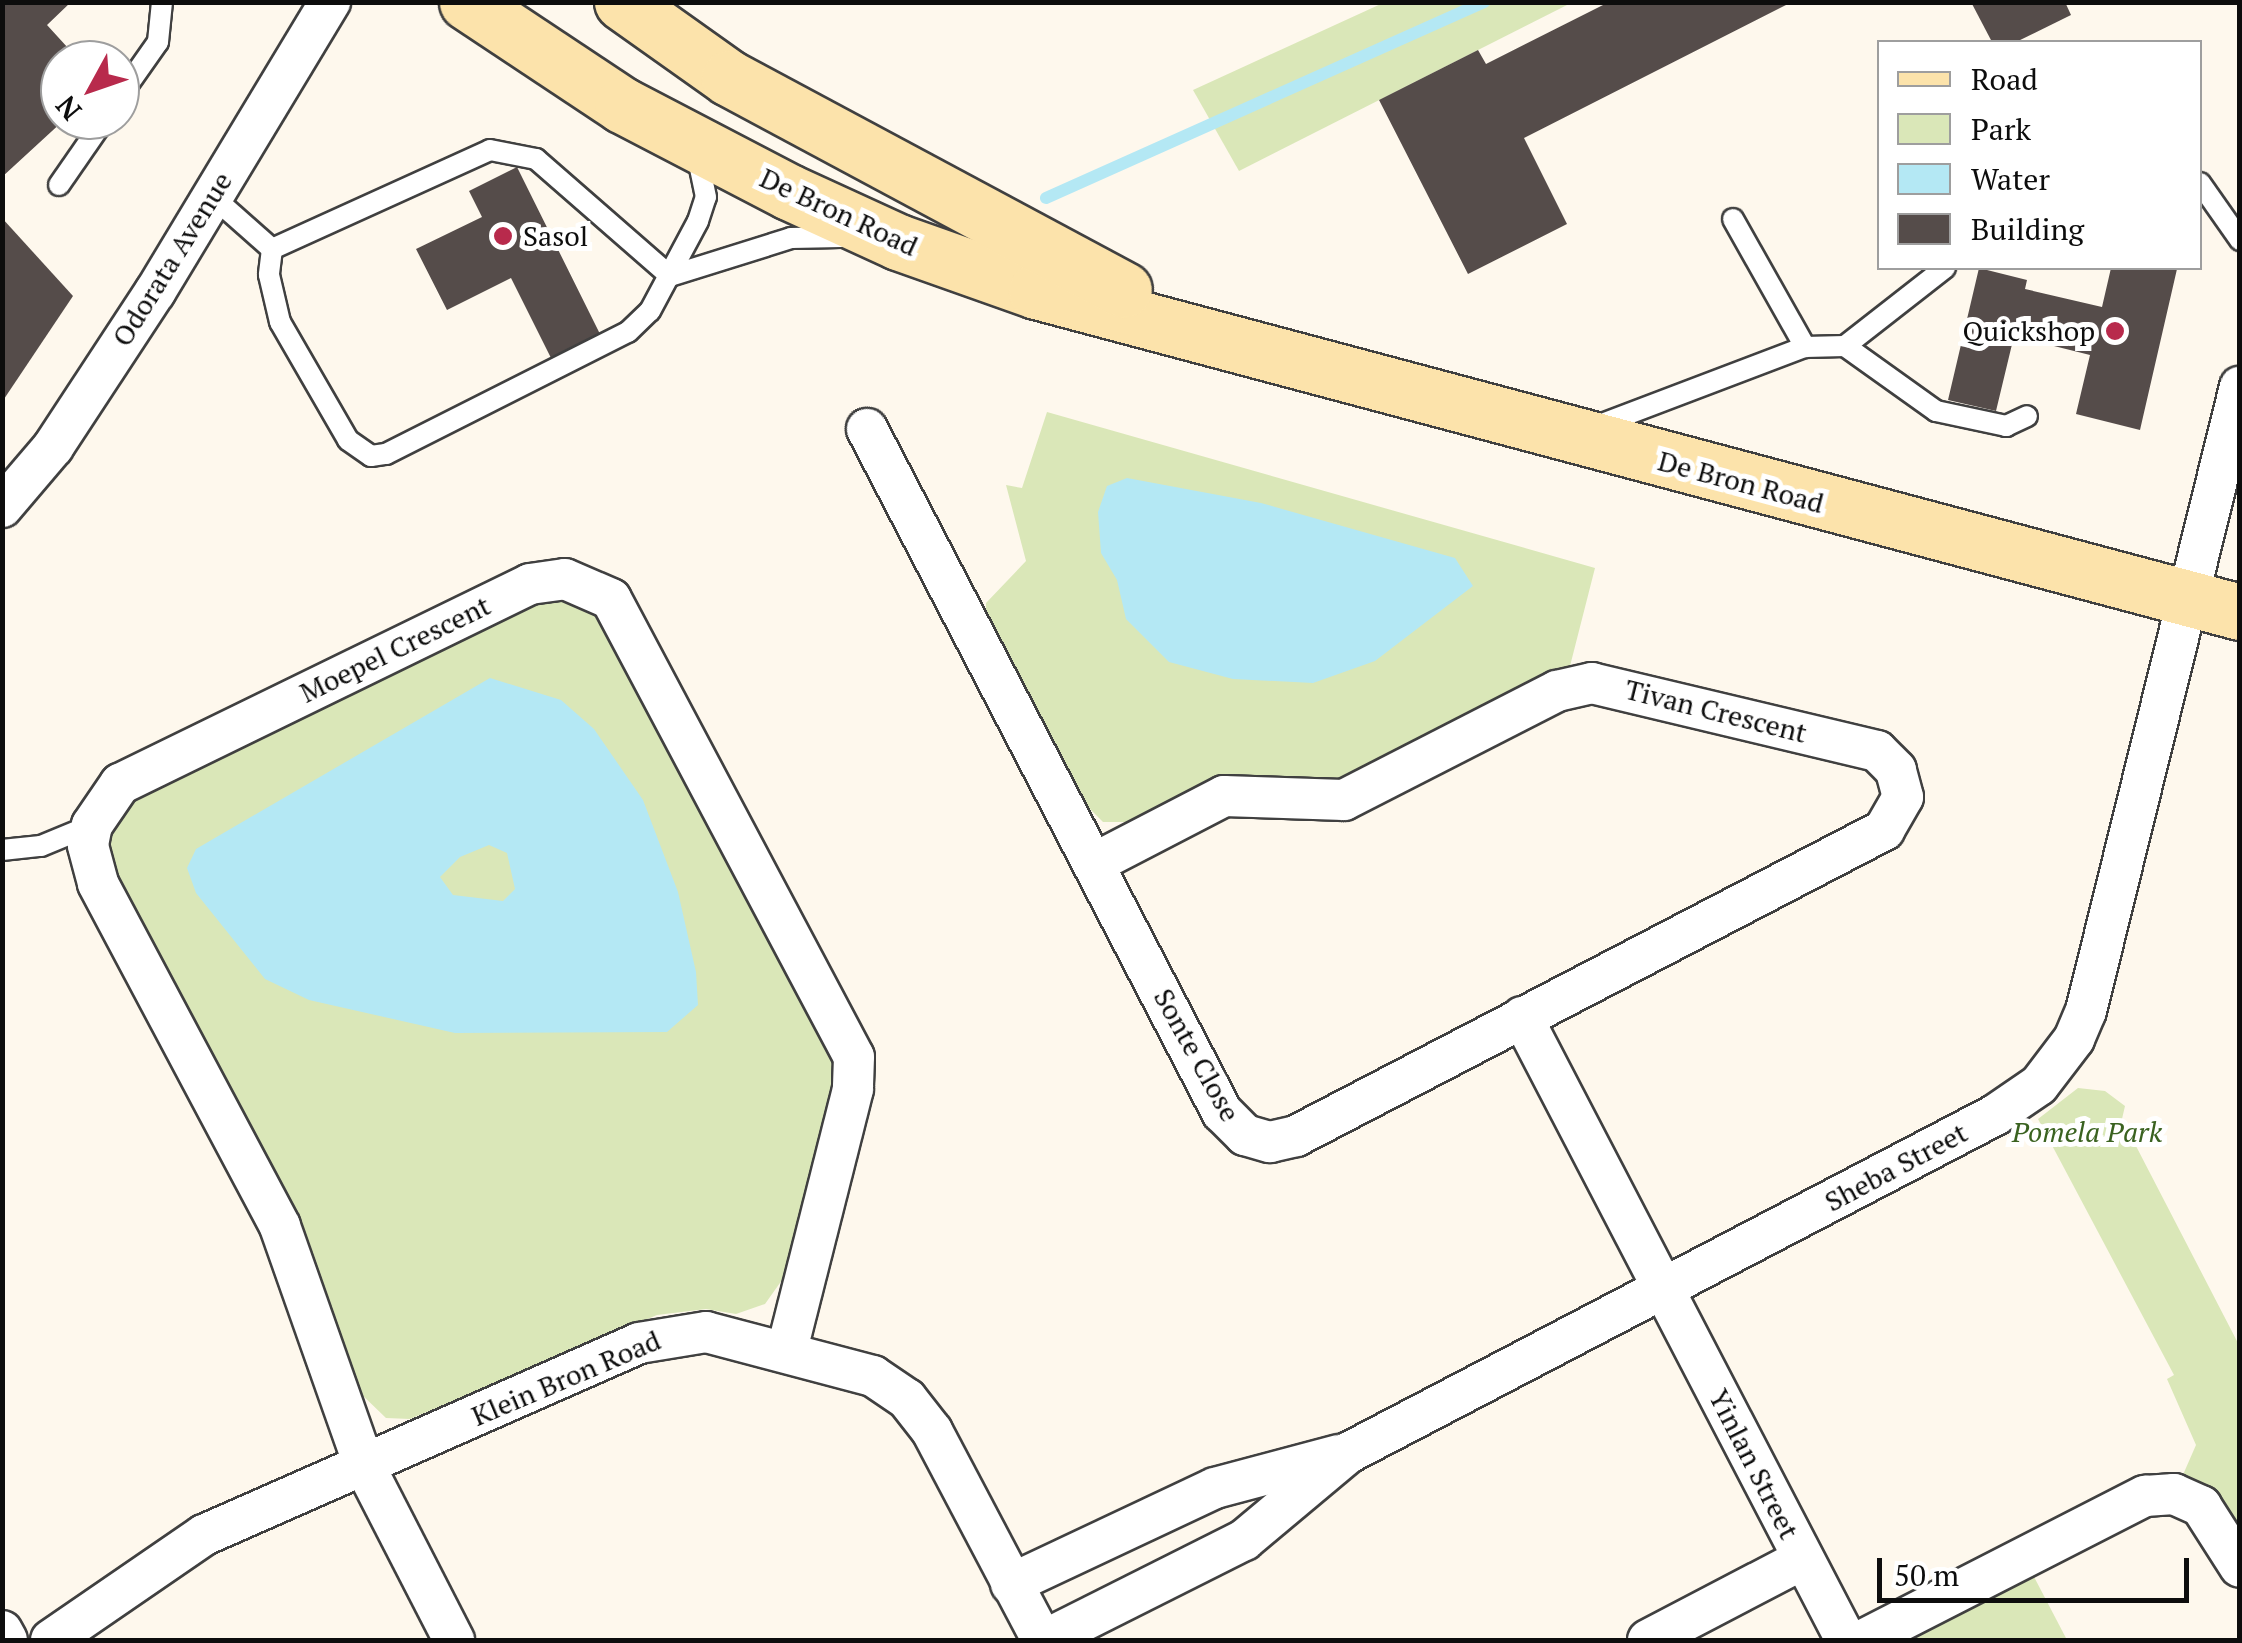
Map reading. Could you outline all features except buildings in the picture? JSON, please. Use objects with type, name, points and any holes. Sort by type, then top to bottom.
[{"type":"street","name":"Odorata Avenue","points":[[2,507],[53,446],[330,2]]},
{"type":"street","name":"De Bron Road","points":[[467,2],[622,105],[692,141],[898,242],[1036,291],[1566,438],[2240,612]]},
{"type":"street","name":"De Bron Road","points":[[622,2],[728,78],[1020,239],[1244,348]]},
{"type":"street","name":"Sheba Street","points":[[1044,1640],[1244,1540],[1348,1453],[1995,1115],[2058,1064],[2086,1012],[2116,906],[2185,598],[2240,387]]},
{"type":"street","name":"Sonte Close","points":[[868,429],[1222,1112],[1245,1135],[1270,1142],[1296,1136],[1522,1018]]},
{"type":"street","name":"Moepel Crescent","points":[[92,825],[108,796],[134,776],[530,584],[565,579],[612,599],[854,1058],[853,1089],[787,1350]]},
{"type":"street","name":"Tivan Crescent","points":[[1095,862],[1224,796],[1344,800],[1557,691],[1592,683],[1876,751],[1896,770],[1903,796],[1884,830],[1522,1018]]},
{"type":"street","points":[[92,825],[88,844],[98,882],[280,1226],[364,1465],[454,1640]]},
{"type":"street","points":[[1522,1018],[1663,1288]]},
{"type":"street","name":"Yinlan Street","points":[[1663,1288],[1846,1640]]},
{"type":"street","name":"Klein Bron Road","points":[[51,1640],[204,1535],[672,1333],[706,1332],[787,1350],[873,1376],[907,1399],[932,1430],[1044,1640]]},
{"type":"street","name":"Sheba Street","points":[[1012,1584],[1215,1488],[1348,1453]]},
{"type":"street","points":[[1864,1640],[2145,1496],[2174,1494],[2201,1506],[2240,1567]]},
{"type":"street","points":[[1145,1519],[1173,1576]]},
{"type":"street","points":[[1648,1640],[1803,1558]]},
{"type":"street","points":[[2,1632],[7,1640]]},
{"type":"lane","points":[[140,68],[158,42],[162,2]]},
{"type":"lane","points":[[59,185],[90,140]]},
{"type":"lane","points":[[272,249],[268,275],[280,322],[348,440],[372,456],[601,349],[650,311],[706,196],[692,141]]},
{"type":"lane","points":[[272,249],[490,150],[536,159],[670,276]]},
{"type":"lane","points":[[2202,186],[2240,240]]},
{"type":"lane","points":[[212,196],[272,249]]},
{"type":"lane","points":[[1733,219],[1805,348]]},
{"type":"lane","points":[[670,276],[814,235],[898,242]]},
{"type":"lane","points":[[1566,438],[1805,348],[1845,346],[1942,270]]},
{"type":"lane","points":[[1845,346],[1936,411],[2006,426],[2027,416]]},
{"type":"lane","points":[[2,850],[41,846],[92,825]]},
{"type":"green space","points":[[1383,3],[1571,3],[1239,171],[1193,90]]},
{"type":"green space","points":[[1047,412],[1595,568],[1569,670],[1349,780],[1234,775],[1130,822],[1103,822],[1084,803],[986,615],[986,603],[1026,561],[1006,485],[1022,488]]},
{"type":"green space","points":[[559,598],[595,610],[834,1055],[837,1080],[787,1273],[765,1304],[736,1314],[706,1309],[657,1315],[410,1419],[386,1418],[357,1390],[298,1219],[111,862],[108,837],[126,802],[541,600]]},
{"type":"green space","name":"Pomela Park","points":[[2078,1088],[2105,1091],[2125,1106],[2122,1119],[2239,1345],[2239,1526],[2216,1494],[2182,1477],[2196,1445],[2167,1379],[2174,1375],[2038,1119]]},
{"type":"green space","points":[[2031,1571],[2067,1640],[1907,1640],[1916,1632]]},
{"type":"water","points":[[1127,478],[1261,503],[1455,558],[1473,586],[1375,661],[1313,683],[1233,679],[1169,662],[1126,619],[1117,580],[1101,553],[1098,512],[1107,486]]},
{"type":"water","points":[[490,678],[561,700],[594,729],[643,800],[678,892],[696,972],[698,1005],[667,1032],[455,1033],[309,1000],[265,979],[196,893],[187,868],[196,849]],"holes":[[[489,845],[507,853],[515,889],[503,901],[453,895],[440,877],[460,857]]]},
{"type":"waterway","points":[[1046,198],[1484,2]]},
{"type":"place","name":"Sasol","points":[[503,236]]},
{"type":"place","name":"Quickshop","points":[[2115,331]]}]
